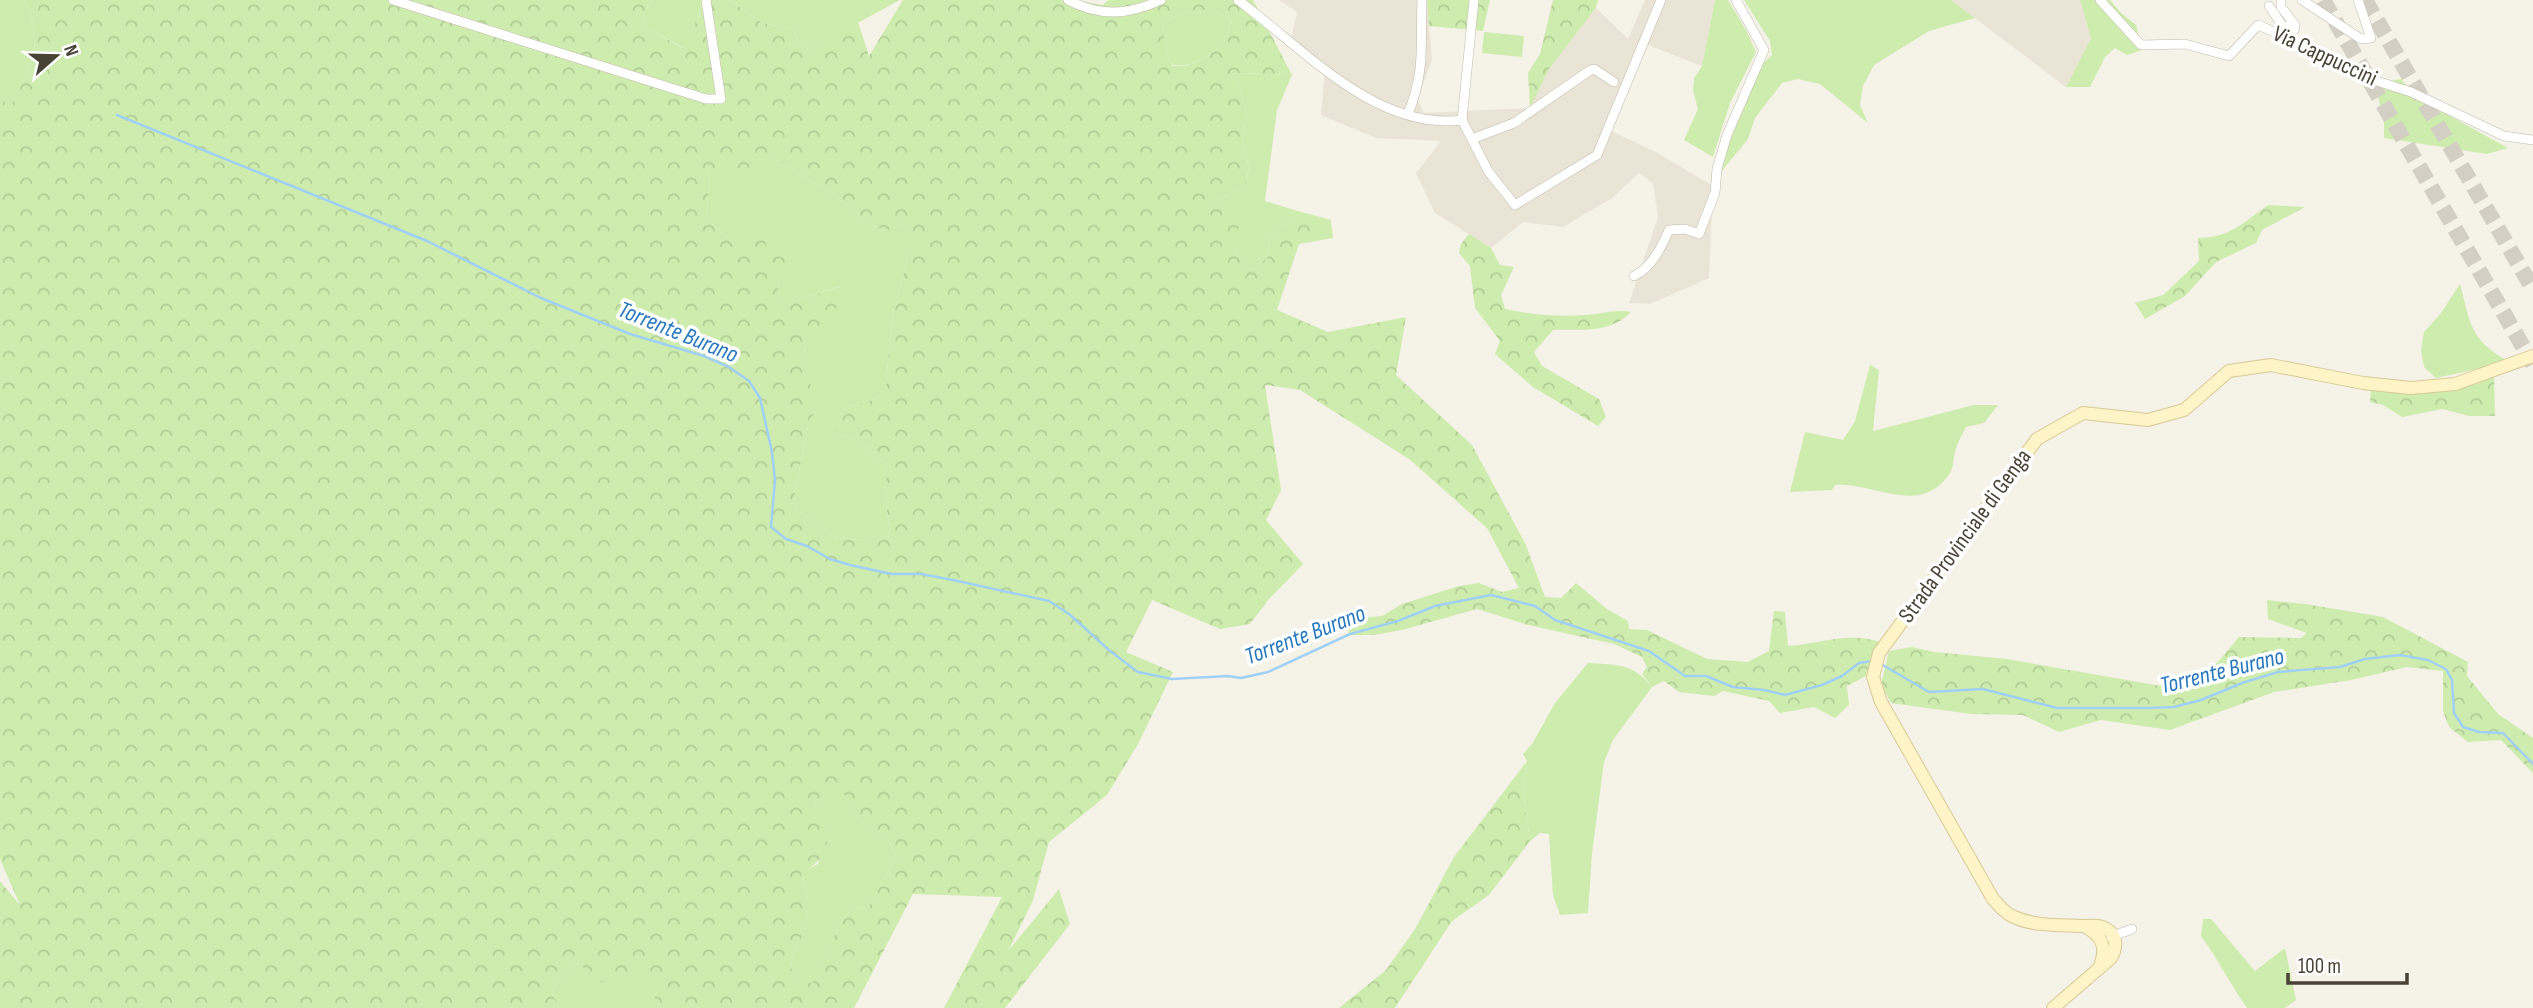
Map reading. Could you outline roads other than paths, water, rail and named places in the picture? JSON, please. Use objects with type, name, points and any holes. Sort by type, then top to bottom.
[{"type":"main road","name":"Strada Provinciale di Genga","points":[[2108,939],[2104,928],[2035,923],[2012,917],[1993,899],[1881,702],[1873,677],[1879,653],[2037,439],[2083,413],[2148,420],[2172,414],[2184,410],[2229,371],[2270,365],[2363,383],[2411,388],[2455,384],[2533,356]]},
{"type":"main road","points":[[2053,1008],[2115,951],[2116,944],[2108,939]]},
{"type":"street","points":[[393,0],[706,99],[721,99],[706,0]]},
{"type":"street","points":[[1068,0],[1081,7],[1104,13],[1133,11],[1161,0]]},
{"type":"street","points":[[1238,0],[1347,86],[1373,100],[1431,121],[1462,120]]},
{"type":"street","points":[[1408,114],[1417,91],[1421,68],[1422,0]]},
{"type":"street","points":[[1474,0],[1462,120],[1488,171],[1515,205],[1597,155],[1661,0]]},
{"type":"street","points":[[1634,276],[1644,271],[1659,251],[1669,230],[1685,229],[1699,234],[1704,224],[1715,193],[1717,169],[1727,135],[1764,50],[1736,0]]},
{"type":"street","name":"Via Cappuccini","points":[[2100,0],[2141,45],[2185,44],[2229,56],[2258,25],[2305,45],[2355,74],[2410,92],[2504,136],[2533,139]]},
{"type":"street","points":[[2269,6],[2282,25],[2294,30],[2295,24],[2281,7],[2281,0]]},
{"type":"street","points":[[2302,0],[2361,39],[2367,40],[2371,38],[2370,32],[2358,0]]},
{"type":"street","points":[[1472,139],[1514,123],[1589,71],[1594,69],[1614,82]]},
{"type":"street","points":[[2108,939],[2132,929]]},
{"type":"waterway","name":"Torrente Burano","points":[[117,115],[427,241],[541,298],[630,334],[704,356],[729,367],[749,381],[760,398],[775,480],[771,527],[786,539],[850,565],[892,574],[921,574],[1049,601],[1069,614],[1138,672],[1172,679],[1228,676],[1241,678],[1268,672],[1350,634],[1398,621],[1435,606],[1491,595],[1535,606],[1555,620],[1649,651],[1685,676],[1706,676],[1733,687],[1785,695],[1822,685],[1842,676],[1859,663],[1872,661]]},
{"type":"waterway","name":"Torrente Burano","points":[[1881,664],[1929,692],[1983,689],[2057,708],[2148,708],[2174,707],[2201,700],[2278,672],[2340,667],[2365,659],[2400,655],[2428,660],[2446,669],[2452,680],[2454,713],[2463,727],[2479,732],[2503,733],[2533,764]]},
{"type":"tunnel","points":[[2323,0],[2533,364]]},
{"type":"tunnel","points":[[2365,0],[2533,289]]}]
